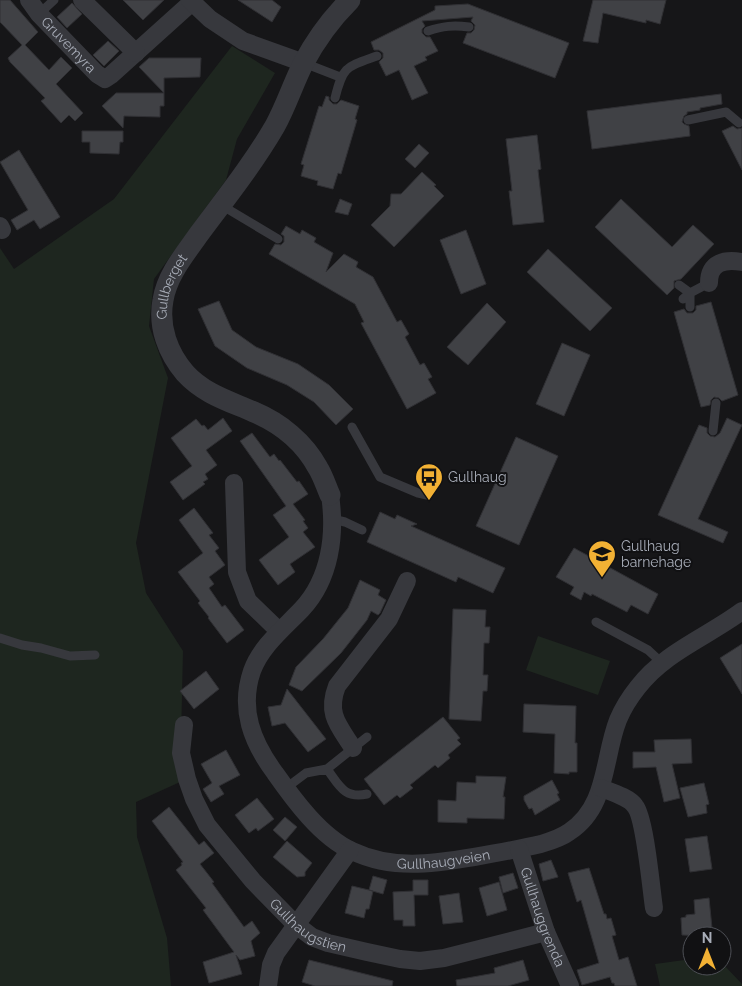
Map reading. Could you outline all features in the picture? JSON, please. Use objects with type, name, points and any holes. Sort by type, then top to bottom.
[{"type":"street","points":[[82,0],[136,53]]},
{"type":"street","name":"Gullberget","points":[[330,496],[318,468],[306,450],[293,436],[266,417],[213,396],[199,386],[182,368],[168,347],[162,312],[166,289],[179,263],[248,169],[276,124],[304,63],[331,21],[350,0]]},
{"type":"street","name":"Gruvemyra","points":[[34,7],[97,74],[105,79],[136,53],[191,1],[210,19],[243,41],[304,63]]},
{"type":"street","points":[[710,283],[709,275],[714,266],[723,261],[742,262]]},
{"type":"street","points":[[234,483],[237,572],[248,601],[279,631]]},
{"type":"street","name":"Gullhaugveien","points":[[330,496],[332,519],[331,546],[327,561],[314,593],[303,608],[279,631],[259,657],[247,692],[247,717],[250,729],[263,757],[305,813],[350,850],[386,862],[411,865],[436,863],[542,844],[570,832],[584,820],[594,806],[601,788],[618,718],[638,686],[662,662],[742,611]]},
{"type":"street","points":[[360,743],[334,716],[332,699],[337,686],[389,620],[407,581]]},
{"type":"street","name":"Gullhaugstien","points":[[184,725],[182,753],[187,778],[194,799],[207,825],[253,881],[295,924],[312,937],[328,943],[400,959],[420,961],[444,958],[546,932]]},
{"type":"street","points":[[601,788],[629,800],[635,805],[640,816],[654,908]]},
{"type":"street","name":"Gullhauggrenda","points":[[519,849],[546,932],[570,986]]},
{"type":"street","points":[[268,986],[271,965],[276,952],[350,850]]},
{"type":"lane","points":[[34,7],[54,0]]},
{"type":"lane","points":[[428,31],[442,26],[469,27]]},
{"type":"lane","points":[[335,98],[340,77],[352,65],[376,56]]},
{"type":"lane","points":[[304,63],[340,77]]},
{"type":"lane","points":[[688,120],[726,112],[739,123]]},
{"type":"lane","points":[[221,204],[278,239]]},
{"type":"lane","points":[[686,296],[710,283]]},
{"type":"lane","points":[[679,285],[690,307]]},
{"type":"lane","points":[[713,431],[716,403]]},
{"type":"lane","points":[[352,427],[380,477],[427,495]]},
{"type":"lane","points":[[332,519],[345,522],[362,530]]},
{"type":"lane","points":[[596,622],[648,650],[662,662]]},
{"type":"lane","points":[[0,638],[70,656],[95,654]]},
{"type":"lane","points":[[286,788],[306,772],[328,769],[360,743]]},
{"type":"lane","points":[[328,769],[342,789],[350,795],[366,794]]},
{"type":"shaded area","points":[[232,46],[275,73],[237,139],[226,180],[154,279],[149,326],[168,378],[136,543],[146,593],[183,651],[180,782],[136,802],[137,837],[167,938],[171,986],[0,986],[0,248],[14,269],[114,199]]},
{"type":"shaded area","points":[[538,636],[610,661],[598,695],[526,670]]},
{"type":"shaded area","points":[[682,960],[682,976],[732,976],[732,974],[742,986],[660,986],[655,964]]},
{"type":"building","points":[[0,0],[10,0],[38,32],[25,45],[49,70],[61,57],[72,68],[56,84],[83,113],[75,121],[69,115],[61,123],[41,101],[45,98],[10,62],[8,58],[22,45],[0,22]]},
{"type":"building","points":[[123,0],[164,0],[143,20]]},
{"type":"building","points":[[238,0],[272,0],[281,7],[272,22]]},
{"type":"building","points":[[593,0],[666,0],[660,24],[646,20],[646,23],[603,13],[598,43],[583,41]]},
{"type":"building","points":[[72,3],[82,14],[67,28],[57,17]]},
{"type":"building","points":[[468,4],[569,43],[555,78],[463,43],[467,33],[471,33],[474,30],[475,25],[471,21],[473,17],[422,21],[425,26],[422,29],[422,33],[426,37],[430,37],[438,51],[425,57],[427,60],[414,66],[428,93],[412,100],[399,70],[386,76],[379,62],[383,58],[383,53],[379,50],[374,50],[371,42],[435,10],[435,6]]},
{"type":"building","points":[[108,41],[119,51],[104,66],[93,55]]},
{"type":"building","points":[[149,58],[201,58],[200,77],[164,78],[164,93],[139,67]]},
{"type":"building","points":[[116,93],[164,93],[164,106],[160,106],[160,117],[124,116],[123,128],[102,106]]},
{"type":"building","points":[[721,94],[722,104],[687,112],[684,116],[682,122],[689,126],[690,136],[592,149],[587,111]]},
{"type":"building","points":[[326,96],[329,97],[333,104],[337,104],[341,100],[359,106],[355,119],[357,120],[341,174],[338,173],[333,189],[317,185],[318,181],[301,176],[304,165],[301,164],[319,106],[322,107]]},
{"type":"building","points":[[733,126],[737,129],[742,128],[742,170],[722,131]]},
{"type":"building","points":[[82,131],[123,131],[123,142],[120,142],[119,154],[90,153],[90,142],[82,142]]},
{"type":"building","points":[[537,135],[541,169],[538,170],[544,222],[513,225],[509,191],[512,191],[506,139]]},
{"type":"building","points":[[419,144],[429,153],[415,168],[405,159]]},
{"type":"building","points":[[19,150],[60,217],[40,229],[34,220],[17,230],[11,220],[28,210],[0,162]]},
{"type":"building","points":[[422,172],[436,185],[434,186],[444,196],[394,247],[371,225],[390,206],[391,194],[401,194]]},
{"type":"building","points":[[340,199],[352,204],[348,215],[335,212]]},
{"type":"building","points":[[621,199],[672,247],[693,225],[714,244],[681,279],[674,281],[674,288],[667,295],[595,227]]},
{"type":"building","points":[[286,226],[300,234],[302,230],[316,238],[314,242],[333,253],[326,272],[344,254],[358,262],[356,267],[373,277],[397,322],[401,320],[409,334],[405,337],[420,365],[424,363],[432,377],[428,379],[436,393],[407,409],[361,323],[364,322],[355,304],[269,254],[275,244],[281,245],[284,242],[284,236],[281,234]]},
{"type":"building","points":[[466,230],[486,284],[461,294],[440,240]]},
{"type":"building","points":[[548,249],[612,308],[590,331],[527,272]]},
{"type":"building","points":[[219,301],[232,330],[256,347],[298,364],[329,385],[353,409],[336,425],[314,402],[287,385],[247,368],[215,346],[198,309]]},
{"type":"building","points":[[711,302],[738,395],[722,401],[714,397],[710,405],[701,407],[674,312],[684,309],[687,313],[693,313],[696,310],[696,306]]},
{"type":"building","points":[[487,303],[506,322],[468,365],[447,347]]},
{"type":"building","points":[[562,343],[590,355],[564,416],[536,404]]},
{"type":"building","points":[[223,418],[232,431],[206,450],[217,465],[205,474],[208,479],[203,482],[205,484],[183,500],[170,482],[192,466],[171,438],[196,419],[208,430]]},
{"type":"building","points":[[727,418],[742,425],[698,519],[728,532],[723,543],[658,515],[699,425],[707,428],[707,433],[715,437],[720,433]]},
{"type":"building","points":[[252,433],[270,457],[274,454],[297,482],[299,481],[308,494],[293,504],[305,520],[303,521],[308,528],[303,532],[315,547],[290,564],[295,572],[278,585],[259,560],[289,537],[273,515],[286,506],[240,441]]},
{"type":"building","points":[[516,437],[558,456],[519,545],[476,526]]},
{"type":"building","points":[[194,508],[213,533],[209,535],[219,548],[215,551],[225,565],[209,577],[214,584],[209,588],[222,607],[225,605],[244,630],[227,643],[198,603],[200,601],[178,572],[203,553],[179,520]]},
{"type":"building","points":[[380,512],[395,519],[397,515],[417,524],[411,526],[505,568],[493,593],[458,577],[456,582],[367,542]]},
{"type":"building","points":[[574,548],[658,594],[648,614],[631,605],[627,612],[592,594],[591,596],[584,592],[581,600],[570,594],[574,587],[556,577]]},
{"type":"building","points":[[360,580],[380,590],[378,595],[386,600],[380,613],[378,615],[371,611],[367,620],[341,653],[302,691],[289,685],[296,667],[323,639],[348,608]]},
{"type":"building","points":[[453,609],[486,610],[485,627],[490,627],[489,643],[484,643],[483,675],[488,675],[487,691],[483,691],[481,721],[449,719]]},
{"type":"building","points":[[742,644],[742,694],[720,658]]},
{"type":"building","points":[[206,671],[219,689],[194,709],[180,691]]},
{"type":"building","points":[[287,689],[326,739],[308,752],[285,723],[272,726],[268,707],[281,705]]},
{"type":"building","points":[[524,704],[576,706],[575,743],[577,743],[577,772],[569,772],[569,774],[554,773],[555,734],[523,732]]},
{"type":"building","points":[[443,717],[460,738],[457,740],[461,744],[448,755],[450,758],[438,768],[435,765],[410,785],[413,788],[400,798],[397,795],[384,805],[364,779]]},
{"type":"building","points":[[691,739],[692,763],[672,764],[680,798],[664,802],[656,767],[633,768],[633,752],[655,752],[654,740]]},
{"type":"building","points":[[226,750],[240,775],[219,786],[224,794],[211,802],[203,789],[212,783],[201,764]]},
{"type":"building","points":[[476,776],[506,777],[503,797],[505,797],[504,819],[467,818],[467,823],[438,822],[438,800],[456,801],[457,782],[476,783]]},
{"type":"building","points":[[552,780],[559,793],[557,794],[560,800],[535,815],[532,808],[529,809],[524,796]]},
{"type":"building","points":[[704,783],[709,804],[706,805],[707,813],[688,817],[680,788]]},
{"type":"building","points":[[257,798],[274,819],[258,831],[256,828],[249,833],[235,815]]},
{"type":"building","points":[[169,807],[199,845],[204,841],[214,853],[200,864],[214,882],[212,883],[244,927],[252,921],[260,933],[251,941],[255,956],[240,960],[236,955],[242,974],[209,983],[203,962],[234,952],[203,910],[206,908],[176,870],[183,862],[152,821]]},
{"type":"building","points":[[285,817],[297,827],[285,841],[273,830]]},
{"type":"building","points":[[707,836],[712,869],[690,872],[685,839]]},
{"type":"building","points":[[287,841],[312,863],[305,872],[305,876],[297,877],[273,857]]},
{"type":"building","points":[[551,860],[558,877],[543,881],[539,864]]},
{"type":"building","points":[[589,868],[604,914],[606,914],[607,919],[611,918],[616,935],[612,936],[619,960],[628,957],[637,986],[615,986],[610,977],[582,985],[577,970],[599,963],[581,900],[577,902],[568,873]]},
{"type":"building","points":[[513,873],[518,888],[503,893],[499,877]]},
{"type":"building","points":[[373,876],[387,880],[383,894],[369,890]]},
{"type":"building","points":[[413,880],[428,880],[428,895],[414,895],[415,926],[403,926],[403,920],[394,920],[393,892],[413,891]]},
{"type":"building","points":[[499,882],[507,910],[487,916],[479,888]]},
{"type":"building","points":[[352,886],[373,891],[369,909],[366,909],[364,918],[345,913]]},
{"type":"building","points":[[459,893],[463,922],[443,924],[439,896]]},
{"type":"building","points":[[709,898],[712,926],[682,926],[682,935],[681,918],[686,917],[686,915],[695,914],[694,900]]},
{"type":"building","points":[[309,960],[393,981],[392,986],[315,986],[302,982]]},
{"type":"building","points":[[523,960],[529,980],[508,986],[457,986],[456,980],[495,973],[494,968]]},
{"type":"place","name":"Gullhaug","points":[[429,501]]},
{"type":"place","name":"Gullhaug barnehage","points":[[602,578]]}]
